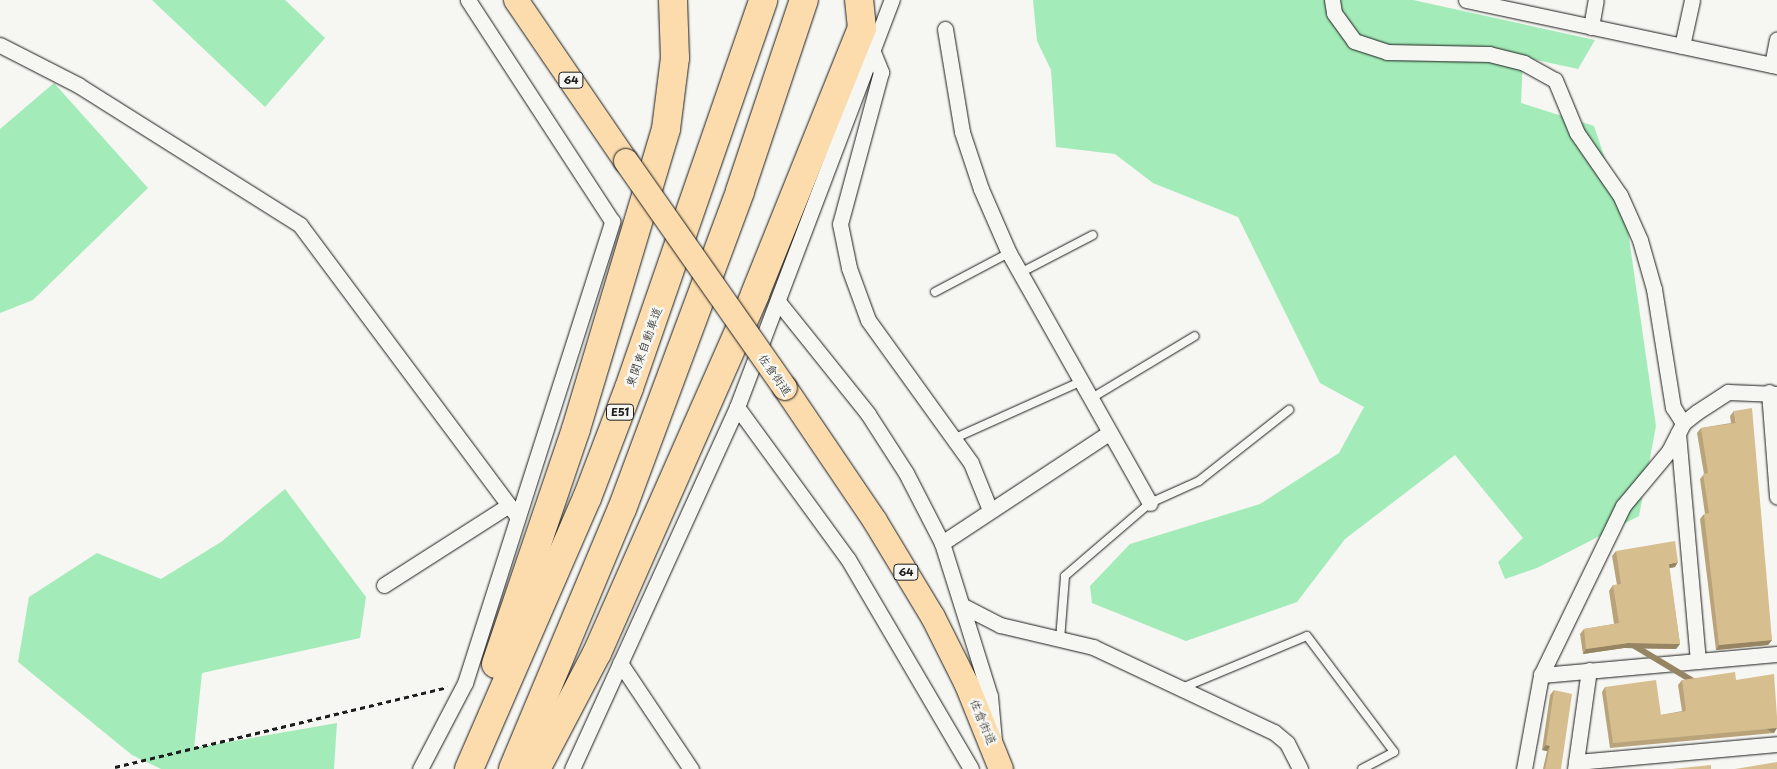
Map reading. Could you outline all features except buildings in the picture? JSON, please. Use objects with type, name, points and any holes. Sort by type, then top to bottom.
[{"type":"highway","points":[[457,769],[576,429],[663,138],[673,95],[673,0]]},
{"type":"highway","name":"東関東自動車道","points":[[469,769],[626,397],[705,178],[746,46],[763,0]]},
{"type":"highway","points":[[513,769],[622,509],[804,0]]},
{"type":"highway","points":[[536,769],[597,653],[752,303],[862,28],[859,0]]},
{"type":"main road","name":"佐倉街道","points":[[516,0],[875,520],[933,617],[994,747],[1001,769]]},
{"type":"street","points":[[420,769],[465,683],[513,511],[612,221],[468,0]]},
{"type":"street","points":[[572,769],[737,407],[780,304],[892,0]]},
{"type":"street","points":[[1332,0],[1334,13],[1354,41],[1387,52],[1489,54],[1524,63],[1556,80],[1577,133],[1620,195],[1640,240],[1654,289],[1673,407],[1681,428],[1698,661]]},
{"type":"street","points":[[1466,0],[1505,4],[1591,27],[1774,66],[1777,39]]},
{"type":"street","points":[[1591,27],[1596,0]]},
{"type":"street","points":[[1682,46],[1692,0]]},
{"type":"street","points":[[945,29],[962,132],[1009,253],[1080,382],[1150,502]]},
{"type":"street","points":[[0,46],[78,85],[300,225],[513,511]]},
{"type":"street","points":[[873,52],[881,72],[840,224],[847,260],[868,320],[971,463],[990,510]]},
{"type":"street","points":[[780,304],[868,414],[906,473],[942,543],[990,696],[994,747]]},
{"type":"street","points":[[1524,769],[1541,675],[1619,512],[1681,428],[1728,392],[1773,393],[1777,497]]},
{"type":"street","points":[[737,407],[848,559],[971,769]]},
{"type":"street","points":[[942,543],[1109,433]]},
{"type":"street","points":[[384,585],[513,511]]},
{"type":"street","points":[[963,606],[1000,625],[1093,647],[1178,690],[1274,732],[1287,744],[1300,769]]},
{"type":"street","points":[[1541,675],[1777,654]]},
{"type":"street","points":[[620,663],[691,769]]},
{"type":"street","points":[[1589,670],[1575,765],[1777,744]]},
{"type":"lane","points":[[1020,273],[1093,235]]},
{"type":"lane","points":[[935,292],[1009,253]]},
{"type":"lane","points":[[1090,399],[1195,336]]},
{"type":"lane","points":[[952,439],[1080,382]]},
{"type":"lane","points":[[1060,640],[1065,576],[1150,502],[1198,481],[1289,410]]},
{"type":"lane","points":[[1178,690],[1307,636],[1394,752],[1362,769]]},
{"type":"path","points":[[115,768],[465,683]]},
{"type":"green space","points":[[152,0],[285,0],[325,38],[265,107]]},
{"type":"green space","points":[[1033,0],[1413,0],[1595,40],[1578,69],[1523,57],[1521,103],[1594,126],[1627,224],[1656,426],[1639,516],[1537,568],[1505,579],[1498,562],[1523,538],[1455,455],[1345,539],[1297,602],[1186,641],[1092,603],[1090,586],[1130,544],[1260,504],[1339,453],[1364,407],[1320,383],[1238,217],[1153,183],[1115,154],[1056,147],[1051,70],[1037,41]]},
{"type":"green space","points":[[54,83],[148,188],[33,300],[0,313],[0,129]]},
{"type":"green space","points":[[285,489],[366,597],[360,638],[202,673],[194,748],[337,723],[334,769],[161,769],[132,755],[18,662],[29,597],[97,553],[161,579],[221,542]]}]
